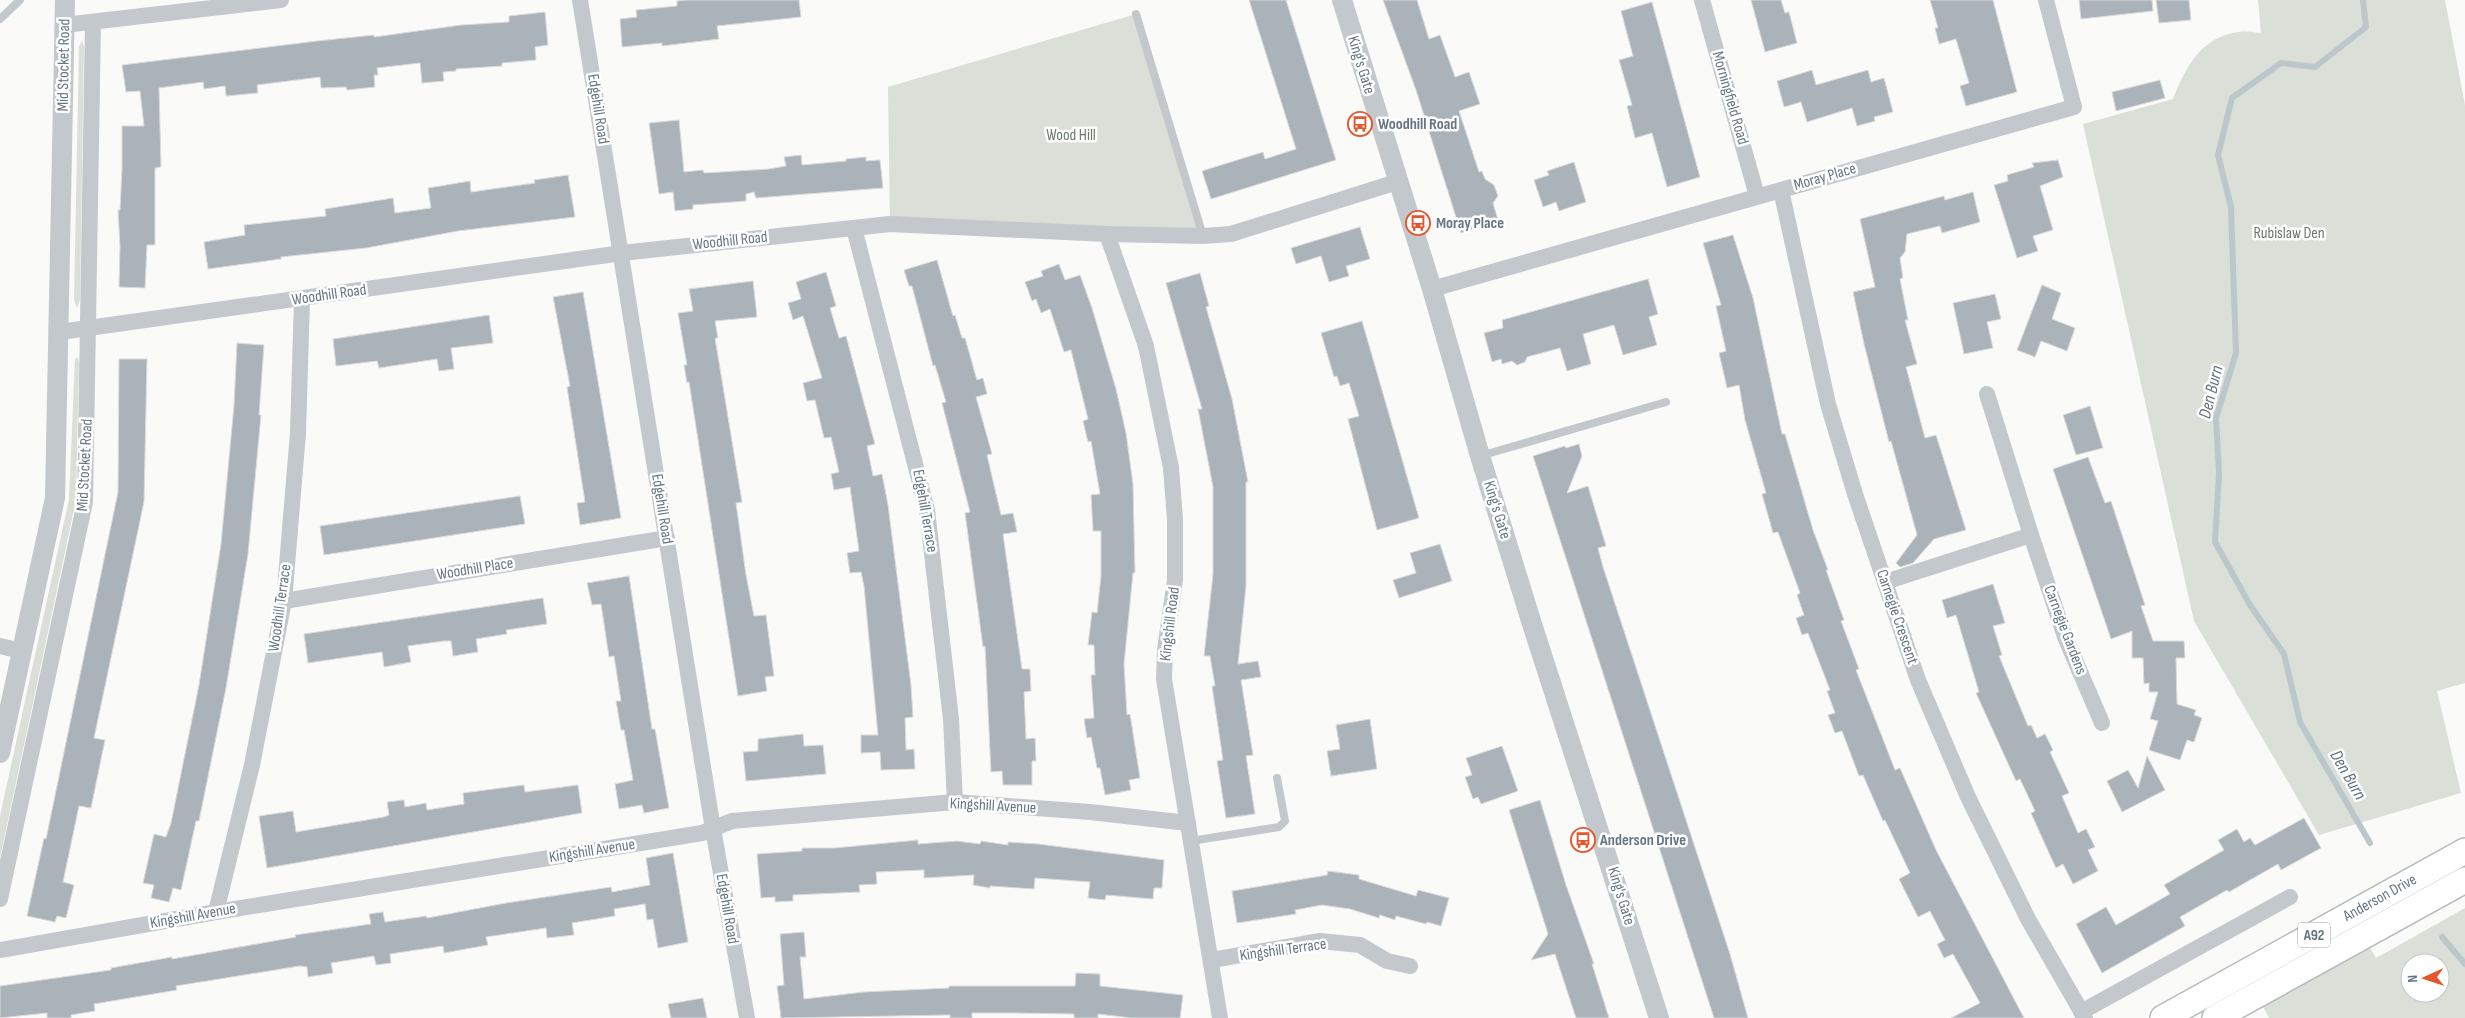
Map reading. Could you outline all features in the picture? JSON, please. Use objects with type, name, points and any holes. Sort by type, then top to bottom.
[{"type":"main road","name":"Anderson Drive","points":[[2163,1018],[2465,851]]},
{"type":"main road","name":"Anderson Drive","points":[[2215,1018],[2465,880]]},
{"type":"street","name":"Mid Stocket Road","points":[[0,753],[20,651],[55,498],[60,332],[65,0]]},
{"type":"street","points":[[64,25],[281,0]]},
{"type":"street","name":"Edgehill Road","points":[[580,0],[746,1018]]},
{"type":"street","name":"King's Gate","points":[[1342,0],[1397,182],[1432,289],[1480,456],[1659,1018]]},
{"type":"street","name":"Morningfield Road","points":[[1702,0],[1757,196]]},
{"type":"street","name":"Moray Place","points":[[1432,289],[2074,107],[2046,0]]},
{"type":"street","name":"Mid Stocket Road","points":[[0,899],[86,502],[93,22]]},
{"type":"street","name":"Woodhill Road","points":[[60,332],[302,300],[622,253],[890,224],[1107,234],[1203,236],[1231,234],[1397,182]]},
{"type":"street","name":"Carnegie Crescent","points":[[1781,190],[1828,404],[1918,680],[1968,797],[2028,919],[2083,1015]]},
{"type":"street","name":"Edgehill Terrace","points":[[854,228],[927,510],[951,719],[955,802]]},
{"type":"street","name":"Kingshill Road","points":[[1107,234],[1146,346],[1171,468],[1175,519],[1175,580],[1165,650],[1164,679],[1212,960],[1220,1018]]},
{"type":"street","name":"Woodhill Terrace","points":[[216,912],[252,765],[284,601],[298,432],[302,300]]},
{"type":"street","name":"Carnegie Gardens","points":[[1988,394],[2030,535],[2065,637],[2102,723]]},
{"type":"street","points":[[1885,582],[2030,535]]},
{"type":"street","name":"Woodhill Place","points":[[284,601],[667,538]]},
{"type":"street","points":[[0,646],[20,651]]},
{"type":"street","name":"Kingshill Avenue","points":[[0,950],[216,912],[702,833],[732,821],[955,802],[1090,812],[1188,823]]},
{"type":"street","points":[[2083,1015],[2290,897]]},
{"type":"street","name":"Kingshill Terrace","points":[[1212,960],[1320,942],[1360,945],[1387,961],[1410,966]]},
{"type":"lane","points":[[0,19],[20,0]]},
{"type":"lane","points":[[1136,14],[1203,236]]},
{"type":"lane","points":[[1480,456],[1666,402]]},
{"type":"lane","points":[[1191,841],[1279,827],[1285,821],[1277,778]]},
{"type":"green space","name":"Rubislaw Den","points":[[2258,0],[2445,0],[2465,105],[2465,683],[2437,691],[2461,793],[2319,835],[2194,621],[2083,124],[2173,99],[2189,65],[2204,47],[2225,35],[2241,31],[2261,33]]},
{"type":"green space","name":"Wood Hill","points":[[1136,14],[1203,236],[890,224],[888,87]]},
{"type":"green space","points":[[82,41],[84,46],[80,300],[77,308],[74,300],[79,46]]},
{"type":"green space","points":[[77,357],[79,362],[76,500],[0,858],[0,816],[69,499],[75,359]]},
{"type":"green space","points":[[2465,908],[2465,1018],[2269,1018],[2262,1005],[2370,948],[2376,958]]},
{"type":"building","points":[[799,0],[801,17],[717,26],[719,39],[662,46],[662,43],[622,47],[620,19],[637,17],[636,10],[677,6],[677,1]]},
{"type":"building","points":[[1249,0],[1286,0],[1336,160],[1211,199],[1202,171],[1263,152],[1265,159],[1296,149]]},
{"type":"building","points":[[1383,0],[1417,0],[1429,39],[1440,35],[1455,77],[1469,72],[1480,104],[1459,111],[1479,172],[1482,171],[1485,179],[1494,185],[1498,196],[1493,203],[1498,220],[1461,233],[1416,90]]},
{"type":"building","points":[[1751,0],[1781,0],[1785,13],[1789,12],[1797,43],[1765,52]]},
{"type":"building","points":[[1930,0],[1993,0],[2017,92],[1966,106],[1960,86],[1969,83],[1956,39],[1939,44],[1935,28],[1938,28]]},
{"type":"building","points":[[2079,0],[2152,0],[2153,11],[2081,19]]},
{"type":"building","points":[[2156,0],[2189,0],[2191,20],[2159,23]]},
{"type":"building","points":[[1652,2],[1700,177],[1667,187],[1652,133],[1635,138],[1627,106],[1632,105],[1619,60],[1633,56],[1621,11]]},
{"type":"building","points":[[545,12],[548,45],[535,47],[536,60],[502,63],[502,66],[456,69],[456,71],[443,72],[444,81],[422,83],[420,63],[377,68],[378,75],[374,75],[375,87],[347,90],[346,87],[321,88],[320,77],[257,85],[258,93],[226,96],[225,86],[204,89],[203,82],[159,88],[161,167],[155,168],[155,245],[147,245],[145,288],[119,287],[120,246],[118,210],[120,210],[122,168],[122,126],[144,126],[140,91],[126,92],[122,65],[317,41],[374,35],[374,37],[461,25],[509,22],[509,16]]},
{"type":"building","points":[[1812,70],[1816,85],[1868,70],[1871,82],[1884,78],[1893,112],[1874,117],[1875,121],[1857,126],[1852,108],[1807,122],[1801,102],[1784,107],[1777,81]]},
{"type":"building","points":[[2160,80],[2165,98],[2116,111],[2112,92]]},
{"type":"building","points":[[679,120],[684,172],[703,170],[704,173],[769,169],[786,166],[784,157],[801,155],[802,165],[866,157],[866,161],[880,160],[883,188],[756,198],[754,192],[746,194],[746,201],[693,205],[693,209],[675,211],[673,192],[659,194],[649,123]]},
{"type":"building","points":[[2058,160],[2063,177],[2040,186],[2053,230],[2033,236],[2038,251],[2017,258],[1994,185],[2008,181],[2007,175],[2034,167],[2032,163]]},
{"type":"building","points":[[1574,162],[1586,202],[1559,211],[1556,202],[1543,207],[1534,180],[1549,175],[1547,171]]},
{"type":"building","points":[[568,175],[575,217],[458,231],[366,248],[281,257],[281,259],[208,269],[204,242],[245,235],[244,225],[326,216],[325,209],[393,198],[395,213],[431,208],[428,188],[470,181],[471,192],[535,183],[534,180]]},
{"type":"building","points":[[1973,192],[1980,222],[1942,233],[1940,226],[1907,234],[1905,252],[1900,258],[1903,278],[1900,279],[1908,320],[1905,320],[1917,364],[1906,367],[1925,438],[1936,435],[1966,530],[1934,539],[1913,563],[1900,567],[1896,563],[1917,535],[1891,441],[1889,442],[1853,292],[1875,287],[1860,219],[1944,196],[1945,200]]},
{"type":"building","points":[[1360,227],[1370,259],[1346,266],[1349,276],[1329,282],[1321,256],[1296,264],[1291,248]]},
{"type":"building","points":[[1733,235],[1753,298],[1782,434],[1785,434],[1813,530],[1844,620],[1841,621],[1859,669],[1856,670],[1895,770],[1900,768],[1936,850],[2024,1018],[1951,1018],[1980,1003],[1953,954],[1944,958],[1937,944],[1945,940],[1930,911],[1918,917],[1899,879],[1910,873],[1885,820],[1883,821],[1863,775],[1859,776],[1842,731],[1835,733],[1828,715],[1835,713],[1827,691],[1830,690],[1808,633],[1802,635],[1796,618],[1804,615],[1797,595],[1800,593],[1778,532],[1773,533],[1762,494],[1766,493],[1745,420],[1739,385],[1727,388],[1719,353],[1726,351],[1716,306],[1721,305],[1703,243]]},
{"type":"building","points":[[937,260],[953,316],[955,315],[962,338],[965,338],[977,380],[983,378],[987,394],[976,397],[992,454],[987,455],[1001,515],[1013,513],[1017,532],[1003,534],[1022,669],[1030,669],[1031,691],[1024,692],[1026,739],[1035,738],[1036,761],[1032,761],[1032,785],[1003,785],[1002,771],[991,772],[985,646],[983,647],[965,513],[970,512],[942,403],[946,402],[935,365],[933,366],[912,286],[909,286],[904,270]]},
{"type":"building","points":[[1059,264],[1065,280],[1080,275],[1092,308],[1116,389],[1126,433],[1133,484],[1135,573],[1133,573],[1124,664],[1127,715],[1130,714],[1140,778],[1129,780],[1131,790],[1105,795],[1100,768],[1097,768],[1091,737],[1087,738],[1084,719],[1094,718],[1091,675],[1095,675],[1094,645],[1088,645],[1092,612],[1097,613],[1101,576],[1101,531],[1093,531],[1091,495],[1100,494],[1091,441],[1088,442],[1083,421],[1088,419],[1071,350],[1064,352],[1050,309],[1041,313],[1036,299],[1032,301],[1025,282],[1043,276],[1041,271]]},
{"type":"building","points":[[826,272],[836,306],[830,308],[839,338],[846,336],[875,444],[867,446],[873,476],[882,474],[888,505],[911,685],[913,717],[905,718],[906,750],[914,749],[915,769],[881,770],[880,752],[861,753],[861,735],[878,735],[864,586],[861,572],[850,573],[847,553],[859,551],[850,487],[834,490],[831,474],[839,472],[831,437],[824,438],[815,400],[807,401],[803,383],[822,378],[803,316],[793,320],[788,303],[801,299],[796,282]]},
{"type":"building","points":[[1200,273],[1209,306],[1206,307],[1232,399],[1248,482],[1246,482],[1246,586],[1238,664],[1258,661],[1261,677],[1241,680],[1253,755],[1246,756],[1255,814],[1226,818],[1217,761],[1223,760],[1212,686],[1215,686],[1210,656],[1204,656],[1213,574],[1213,487],[1198,409],[1202,409],[1166,283]]},
{"type":"building","points":[[1648,279],[1658,314],[1649,317],[1657,345],[1623,355],[1614,325],[1583,334],[1591,364],[1567,371],[1560,348],[1527,357],[1525,362],[1517,365],[1512,361],[1502,364],[1501,359],[1492,362],[1484,333],[1503,328],[1502,320]]},
{"type":"building","points":[[753,281],[757,317],[715,321],[718,338],[715,338],[742,502],[736,503],[746,575],[754,616],[766,615],[774,676],[765,677],[767,691],[738,696],[689,382],[687,383],[684,365],[687,365],[678,313],[693,311],[689,289]]},
{"type":"building","points":[[2042,285],[2061,293],[2052,319],[2075,328],[2067,351],[2041,341],[2035,357],[2017,350]]},
{"type":"building","points":[[583,292],[621,518],[580,525],[577,503],[585,502],[567,387],[570,386],[553,297]]},
{"type":"building","points":[[1995,294],[2001,319],[1987,322],[1993,348],[1964,354],[1953,303]]},
{"type":"building","points":[[489,315],[493,343],[451,348],[454,369],[439,371],[437,359],[379,368],[377,361],[336,366],[333,339]]},
{"type":"building","points":[[1362,321],[1419,518],[1377,530],[1348,419],[1359,416],[1349,383],[1340,386],[1337,376],[1334,377],[1321,333]]},
{"type":"building","points":[[237,343],[264,345],[259,415],[261,415],[248,554],[226,688],[199,821],[196,821],[181,890],[173,888],[169,902],[151,898],[154,885],[143,883],[154,834],[166,837],[171,823],[199,685],[221,544],[234,405]]},
{"type":"building","points":[[119,359],[147,359],[144,502],[94,738],[105,740],[91,808],[79,806],[63,882],[74,885],[66,918],[57,916],[55,922],[27,916],[44,838],[46,839],[118,492]]},
{"type":"building","points":[[2090,406],[2103,448],[2076,455],[2063,415]]},
{"type":"building","points":[[1579,444],[1582,456],[1567,493],[1588,486],[1606,546],[1598,548],[1603,567],[1730,954],[1748,1018],[1714,1018],[1533,456],[1565,446],[1566,448]]},
{"type":"building","points":[[2088,457],[2105,503],[2111,501],[2145,605],[2141,606],[2153,641],[2184,641],[2185,658],[2176,658],[2177,704],[2196,710],[2194,715],[2202,718],[2194,742],[2187,740],[2180,760],[2149,750],[2158,721],[2150,719],[2158,692],[2149,692],[2149,683],[2144,684],[2143,658],[2132,658],[2132,631],[2111,639],[2053,469]]},
{"type":"building","points":[[520,496],[525,524],[324,555],[320,526]]},
{"type":"building","points":[[1440,544],[1452,581],[1399,598],[1393,580],[1416,573],[1410,553]]},
{"type":"building","points":[[629,576],[652,729],[655,729],[669,808],[644,813],[642,805],[619,809],[615,784],[633,780],[624,730],[621,730],[616,701],[621,701],[614,656],[609,657],[601,604],[592,605],[587,583]]},
{"type":"building","points":[[1993,584],[2005,623],[1993,626],[2002,655],[1999,656],[2028,726],[2031,725],[2037,738],[2045,734],[2053,750],[2050,752],[2069,793],[2062,796],[2078,833],[2086,829],[2095,847],[2088,850],[2098,871],[2073,884],[2063,864],[2056,868],[2049,853],[2031,813],[2035,811],[2020,779],[2016,781],[1976,693],[1979,692],[1956,615],[1947,618],[1942,600]]},
{"type":"building","points":[[543,598],[547,624],[506,630],[507,634],[476,639],[478,652],[453,656],[451,641],[444,641],[408,646],[411,662],[384,667],[382,652],[308,663],[304,634]]},
{"type":"building","points":[[1370,719],[1377,769],[1331,776],[1327,751],[1340,749],[1336,725]]},
{"type":"building","points":[[803,734],[804,746],[823,745],[826,774],[746,781],[743,752],[758,751],[758,739]]},
{"type":"building","points":[[1502,746],[1518,791],[1481,804],[1478,797],[1473,799],[1465,777],[1472,775],[1466,758]]},
{"type":"building","points":[[2147,756],[2165,790],[2122,812],[2107,781],[2128,770],[2138,788]]},
{"type":"building","points":[[524,785],[525,792],[578,785],[582,813],[267,868],[259,816],[293,811],[296,832],[384,817],[389,815],[387,802],[404,800],[405,807],[426,803],[427,810],[464,804],[463,793]]},
{"type":"building","points":[[1540,800],[1566,885],[1594,964],[1592,964],[1609,1018],[1576,1018],[1555,954],[1531,960],[1548,934],[1509,810]]},
{"type":"building","points":[[2304,818],[2321,848],[2281,870],[2278,864],[2229,892],[2227,890],[2180,917],[2185,926],[2102,973],[2076,924],[2106,907],[2116,925],[2170,894],[2164,885],[2224,850],[2218,840],[2237,829],[2244,842],[2250,838],[2255,845]]},
{"type":"building","points":[[918,840],[918,844],[957,841],[980,844],[981,841],[1008,845],[1008,842],[1038,844],[1164,860],[1162,888],[1154,888],[1153,899],[1106,895],[1105,900],[1088,898],[1090,882],[1035,878],[1034,889],[990,886],[990,888],[973,885],[974,875],[924,878],[924,870],[876,872],[877,884],[859,885],[860,892],[793,895],[793,901],[775,902],[775,897],[761,898],[757,854],[802,851],[802,848],[835,848]]},
{"type":"building","points":[[673,853],[688,942],[658,948],[653,919],[647,920],[645,904],[614,909],[615,916],[572,923],[574,935],[547,938],[546,928],[486,937],[488,945],[444,953],[443,946],[390,954],[391,963],[376,965],[374,956],[331,963],[333,973],[308,977],[307,967],[300,966],[176,986],[177,990],[94,1004],[95,1011],[71,1015],[71,1018],[47,1018],[47,1013],[0,1018],[0,986],[111,970],[111,968],[172,957],[172,959],[296,937],[295,935],[371,924],[369,914],[383,912],[385,922],[426,916],[427,918],[506,903],[611,887],[612,892],[650,885],[646,858]]},
{"type":"building","points":[[1328,871],[1359,875],[1359,879],[1416,896],[1418,890],[1449,898],[1441,926],[1396,916],[1395,920],[1380,915],[1379,918],[1350,909],[1322,905],[1295,910],[1296,914],[1237,923],[1232,891],[1327,875]]},
{"type":"building","points":[[804,932],[806,957],[800,957],[804,999],[864,992],[949,988],[949,986],[1075,986],[1076,973],[1100,974],[1100,986],[1183,995],[1180,1018],[1132,1018],[1098,1014],[1098,1018],[1074,1018],[1074,1014],[972,1013],[972,1018],[950,1018],[950,1015],[781,1018],[777,986],[784,985],[780,934]]},
{"type":"building","points":[[703,998],[707,1018],[671,1018],[668,1004]]},
{"type":"waterway","name":"Den Burn","points":[[2363,0],[2366,27],[2315,67],[2281,63],[2232,98],[2218,155],[2231,207],[2236,353],[2216,418],[2219,474],[2215,542],[2250,605],[2284,654],[2300,722],[2370,843]]},
{"type":"waterway","name":"Den Burn","points":[[2442,937],[2465,964]]},
{"type":"place","name":"Woodhill Road","points":[[1360,124]]},
{"type":"place","name":"Moray Place","points":[[1418,223]]},
{"type":"place","name":"Anderson Drive","points":[[1583,840]]}]
